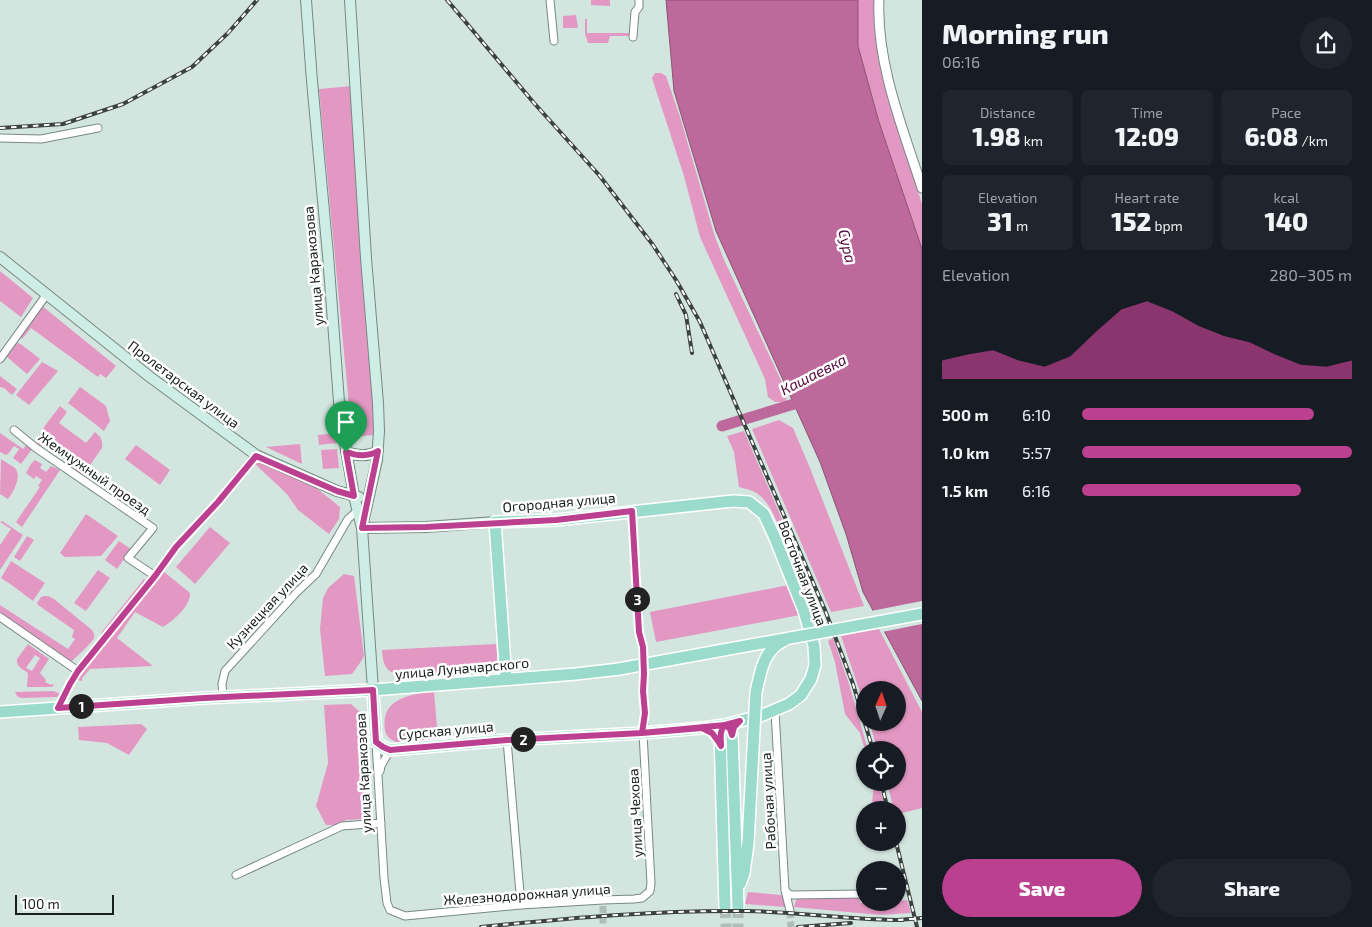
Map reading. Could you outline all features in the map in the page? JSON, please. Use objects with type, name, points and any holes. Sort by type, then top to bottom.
[{"type":"main road","name":"улица Каракозова","points":[[306,0],[340,415],[354,496],[362,528],[376,742]]},
{"type":"main road","name":"улица Каракозова","points":[[350,0],[379,432],[378,451],[362,528]]},
{"type":"main road","name":"Пролетарская улица","points":[[0,257],[150,377],[256,456],[337,491],[362,497],[370,495]]},
{"type":"main road","points":[[346,452],[353,455],[370,455],[378,451]]},
{"type":"main road","name":"Огородная улица","points":[[362,528],[426,527],[556,520],[734,501],[749,502],[757,507]]},
{"type":"main road","name":"Восточная улица","points":[[702,728],[740,721],[774,711],[789,704],[801,695],[815,665],[814,646],[804,611],[775,538],[764,514],[757,507]]},
{"type":"main road","points":[[495,522],[506,679]]},
{"type":"main road","name":"улица Луначарского","points":[[0,712],[223,697],[373,690],[576,674],[619,669],[922,614]]},
{"type":"main road","points":[[737,893],[744,873],[748,843],[756,692],[761,668],[767,655],[778,644],[792,638]]},
{"type":"main road","points":[[738,907],[732,735],[734,727],[740,721]]},
{"type":"main road","points":[[726,907],[720,733],[725,725],[730,729],[732,735]]},
{"type":"main road","points":[[702,728],[712,733],[721,746]]},
{"type":"main road","name":"Сурская улица","points":[[376,742],[390,750],[507,740],[702,728]]},
{"type":"street","points":[[550,0],[554,41]]},
{"type":"street","points":[[634,37],[634,12],[639,6],[639,0]]},
{"type":"street","points":[[879,0],[880,33],[887,74],[922,188]]},
{"type":"street","points":[[0,138],[41,139],[98,128]]},
{"type":"street","points":[[0,359],[47,294]]},
{"type":"street","name":"Жемчужный проезд","points":[[14,430],[36,448],[153,528],[128,558],[155,576]]},
{"type":"street","points":[[58,708],[78,671],[155,576],[176,547],[218,502],[256,456]]},
{"type":"street","name":"Кузнецкая улица","points":[[223,697],[222,684],[225,671],[297,592],[316,574],[348,519],[357,511]]},
{"type":"street","name":"улица Чехова","points":[[632,511],[639,632],[643,647],[645,713],[642,733],[651,874],[650,891]]},
{"type":"street","points":[[0,616],[78,671]]},
{"type":"street","name":"Рабочая улица","points":[[774,711],[785,890],[790,911]]},
{"type":"street","points":[[507,740],[521,906]]},
{"type":"street","name":"улица Каракозова","points":[[376,742],[387,903],[390,910],[405,916]]},
{"type":"street","points":[[379,774],[390,750]]},
{"type":"street","points":[[236,875],[342,826],[381,823]]},
{"type":"street","points":[[785,890],[790,895],[856,894]]},
{"type":"street","name":"Железнодорожная улица","points":[[405,916],[521,906],[603,903],[642,898],[650,891]]},
{"type":"shaded area","points":[[591,0],[610,0],[610,6],[591,5]]},
{"type":"shaded area","points":[[858,0],[876,0],[875,19],[882,73],[922,204],[922,249],[879,122],[858,46]]},
{"type":"shaded area","points":[[576,15],[578,28],[563,28],[563,16]]},
{"type":"shaded area","points":[[585,19],[587,19],[587,33],[632,33],[632,36],[610,36],[608,43],[588,43],[585,34]]},
{"type":"shaded area","points":[[655,73],[661,73],[666,76],[681,120],[715,237],[788,395],[785,402],[775,402],[768,397],[765,379],[700,237],[684,176],[652,78]]},
{"type":"shaded area","points":[[352,86],[375,401],[374,435],[352,437],[319,89]]},
{"type":"shaded area","points":[[0,271],[33,298],[21,317],[0,301]]},
{"type":"shaded area","points":[[41,305],[116,366],[106,378],[100,374],[98,377],[31,328],[22,339],[19,337]]},
{"type":"shaded area","points":[[18,343],[40,359],[27,374],[7,357],[14,345]]},
{"type":"shaded area","points":[[42,362],[58,371],[29,405],[16,395]]},
{"type":"shaded area","points":[[0,376],[17,389],[12,395],[0,387]]},
{"type":"shaded area","points":[[80,387],[106,406],[110,421],[104,431],[68,403]]},
{"type":"shaded area","points":[[60,406],[67,412],[59,423],[86,443],[95,432],[102,441],[102,448],[83,475],[74,471],[79,463],[45,441],[40,448],[38,443],[41,433]]},
{"type":"shaded area","points":[[779,420],[793,428],[864,606],[831,612],[752,429]]},
{"type":"shaded area","points":[[744,431],[822,612],[815,613],[769,507],[758,494],[739,487],[734,452],[727,436]]},
{"type":"shaded area","points":[[0,433],[23,449],[26,445],[32,449],[21,464],[13,458],[19,449],[14,446],[6,455],[0,452]]},
{"type":"shaded area","points":[[336,433],[337,443],[319,445],[318,435]]},
{"type":"shaded area","points":[[300,444],[302,464],[266,447]]},
{"type":"shaded area","points":[[136,445],[170,470],[160,485],[125,459]]},
{"type":"shaded area","points":[[337,449],[339,468],[323,469],[321,450]]},
{"type":"shaded area","points":[[1,459],[15,468],[18,475],[15,488],[8,499],[0,494]]},
{"type":"shaded area","points":[[258,459],[309,482],[340,507],[339,519],[329,534],[298,510],[287,494],[253,462]]},
{"type":"shaded area","points":[[35,460],[42,464],[40,468],[46,472],[51,466],[60,470],[22,527],[16,522],[40,487],[38,486],[42,480],[36,476],[34,479],[26,473]]},
{"type":"shaded area","points":[[86,514],[118,536],[101,556],[65,557],[60,553]]},
{"type":"shaded area","points":[[2,521],[23,535],[0,570],[0,545],[11,529],[0,522]]},
{"type":"shaded area","points":[[210,527],[230,543],[195,584],[176,567]]},
{"type":"shaded area","points":[[27,536],[34,540],[20,561],[14,557]]},
{"type":"shaded area","points":[[119,541],[131,549],[117,569],[105,560]]},
{"type":"shaded area","points":[[11,561],[45,583],[33,601],[1,578]]},
{"type":"shaded area","points":[[98,570],[110,578],[86,611],[74,603]]},
{"type":"shaded area","points":[[163,571],[190,593],[190,598],[185,608],[163,627],[135,612],[117,638],[153,666],[90,669],[82,678],[82,681],[78,680],[78,678]]},
{"type":"shaded area","points":[[344,574],[354,576],[364,656],[352,674],[325,676],[320,629],[323,598],[328,588]]},
{"type":"shaded area","points":[[144,579],[147,582],[104,634],[101,633]]},
{"type":"shaded area","points":[[789,585],[800,615],[656,642],[650,612]]},
{"type":"shaded area","points":[[41,597],[54,599],[94,633],[92,641],[71,662],[0,612],[0,605],[68,649],[75,639],[72,637],[74,630],[38,605],[37,603]]},
{"type":"shaded area","points":[[879,629],[906,681],[856,681],[841,636]]},
{"type":"shaded area","points":[[833,638],[849,684],[856,708],[856,728],[845,714],[835,662],[828,641]]},
{"type":"shaded area","points":[[28,644],[49,659],[40,673],[46,680],[45,682],[54,685],[52,687],[27,687],[28,673],[19,666],[17,659]],"holes":[[[35,655],[40,658],[32,671],[26,668]]]},
{"type":"shaded area","points":[[496,644],[497,661],[492,670],[425,675],[400,675],[393,673],[385,666],[382,650]]},
{"type":"shaded area","points":[[906,681],[922,712],[922,808],[906,812],[906,801],[892,801],[889,791],[906,791],[906,741],[875,741],[872,731],[906,731]]},
{"type":"shaded area","points":[[54,691],[60,694],[57,697],[21,698],[15,692]]},
{"type":"shaded area","points":[[434,691],[438,740],[399,743],[387,735],[385,719],[387,711],[392,705],[399,700],[416,694]]},
{"type":"shaded area","points":[[351,704],[361,713],[370,813],[366,819],[346,820],[338,825],[326,825],[316,806],[328,763],[324,705]]},
{"type":"shaded area","points":[[141,724],[147,729],[129,755],[107,743],[79,740],[78,727]]},
{"type":"shaded area","points":[[858,731],[863,731],[865,741],[862,741]]},
{"type":"shaded area","points":[[873,791],[880,791],[884,801],[872,801]]},
{"type":"shaded area","points":[[748,892],[781,895],[785,900],[786,907],[745,904]]},
{"type":"shaded area","points":[[804,896],[856,898],[856,911],[906,911],[907,900],[911,913],[880,915],[794,907],[796,900]]},
{"type":"water","name":"Сура","points":[[666,0],[858,0],[858,46],[879,122],[922,249],[922,701],[863,592],[846,534],[820,462],[716,231],[674,91]]},
{"type":"pier","points":[[922,601],[922,624],[882,632],[871,611]]},
{"type":"waterway","name":"Кашаевка","points":[[722,426],[794,404],[806,397]]},
{"type":"tunnel","points":[[603,906],[603,927]]},
{"type":"tunnel","points":[[725,907],[726,927]]},
{"type":"tunnel","points":[[738,907],[738,927]]},
{"type":"tunnel","points":[[790,911],[791,927]]},
{"type":"railway","points":[[0,128],[63,124],[123,104],[192,67],[228,33],[257,0]]},
{"type":"railway","points":[[447,0],[534,103],[599,175],[653,245],[700,322],[825,610],[853,684],[870,741]]},
{"type":"railway","points":[[676,294],[686,315],[692,353]]},
{"type":"railway","points":[[883,791],[886,801]]},
{"type":"railway","points":[[898,851],[917,927]]},
{"type":"railway","points":[[481,927],[614,915],[714,911],[747,911],[903,920]]},
{"type":"railway","points":[[898,920],[922,918]]},
{"type":"railway","points":[[798,927],[851,923]]},
{"type":"route","points":[[346,452],[353,455],[370,455],[378,451],[362,528],[426,527],[556,520],[632,511],[639,632],[643,647],[645,713],[642,733],[725,725],[728,726],[732,735],[734,727],[740,721],[725,725],[723,726],[720,733],[721,746],[712,733],[702,728],[642,733],[507,740],[390,750],[376,742],[373,690],[204,698],[58,708],[78,671],[155,576],[176,547],[218,502],[256,456],[337,491],[354,496],[346,452]]}]
